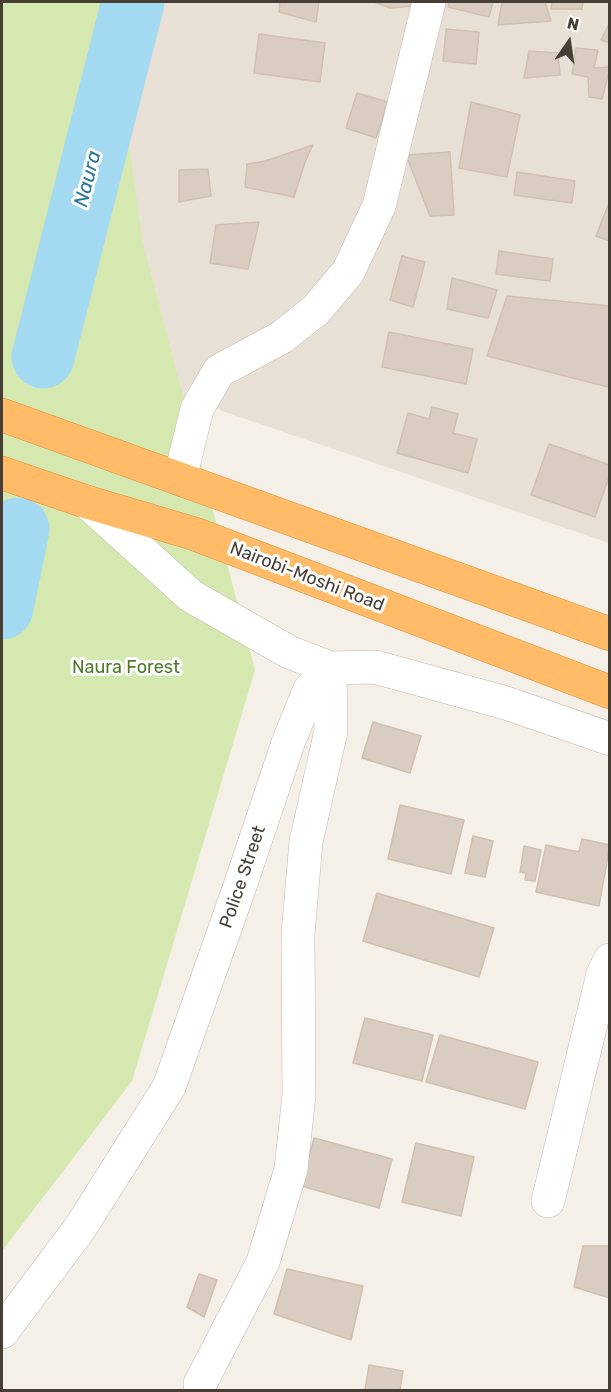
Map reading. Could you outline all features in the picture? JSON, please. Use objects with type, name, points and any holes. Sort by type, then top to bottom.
[{"type":"highway","points":[[2,415],[609,634]]},
{"type":"highway","name":"Nairobi-Moshi Road","points":[[2,473],[87,502],[195,534],[609,692]]},
{"type":"street","points":[[180,478],[196,409],[219,371],[282,337],[316,309],[348,272],[379,206],[429,2]]},
{"type":"street","points":[[87,502],[191,596],[290,652],[330,668],[375,667],[506,702],[609,739]]},
{"type":"street","points":[[200,1384],[263,1262],[291,1169],[299,1095],[298,934],[306,842],[331,731],[330,668]]},
{"type":"street","name":"Police Street","points":[[2,1332],[80,1228],[169,1087],[288,742],[309,691],[330,668]]},
{"type":"street","points":[[548,1201],[603,974],[609,960]]},
{"type":"shaded area","points":[[2,2],[609,2],[609,543],[2,336]]},
{"type":"green space","name":"Naura Forest","points":[[2,2],[109,2],[143,244],[255,670],[132,1081],[2,1251]]},
{"type":"building","points":[[280,2],[319,2],[316,22],[279,12]]},
{"type":"building","points":[[374,2],[413,2],[412,6],[390,8]]},
{"type":"building","points":[[449,2],[493,2],[489,17],[448,7]]},
{"type":"building","points":[[502,2],[545,2],[551,21],[498,25]]},
{"type":"building","points":[[552,2],[583,2],[582,9],[551,9]]},
{"type":"building","points":[[610,22],[610,43],[601,40]]},
{"type":"building","points":[[446,29],[479,32],[476,64],[443,61]]},
{"type":"building","points":[[259,34],[325,43],[320,82],[254,73]]},
{"type":"building","points":[[576,48],[598,50],[594,68],[610,67],[602,99],[589,97],[588,77],[572,74]]},
{"type":"building","points":[[529,51],[558,53],[560,75],[524,78]]},
{"type":"building","points":[[357,93],[388,102],[376,138],[346,128]]},
{"type":"building","points":[[471,102],[520,115],[507,177],[459,168]]},
{"type":"building","points":[[313,145],[294,197],[245,187],[247,164],[265,161]]},
{"type":"building","points":[[450,152],[454,215],[430,216],[406,155]]},
{"type":"building","points":[[208,169],[211,196],[179,202],[179,170]]},
{"type":"building","points":[[517,172],[575,181],[572,203],[514,195]]},
{"type":"building","points":[[610,200],[610,241],[596,236]]},
{"type":"building","points":[[259,222],[248,269],[210,263],[216,225]]},
{"type":"building","points":[[499,251],[553,259],[550,281],[496,274]]},
{"type":"building","points":[[402,256],[425,262],[413,307],[390,300]]},
{"type":"building","points":[[452,278],[497,290],[488,318],[447,309]]},
{"type":"building","points":[[507,296],[610,306],[610,379],[608,387],[487,356]]},
{"type":"building","points":[[389,332],[473,349],[466,384],[382,367]]},
{"type":"building","points":[[432,407],[458,414],[453,433],[477,439],[468,473],[397,453],[408,413],[429,419]]},
{"type":"building","points":[[549,444],[610,465],[610,474],[595,517],[531,495]]},
{"type":"building","points":[[373,722],[421,736],[410,773],[362,758]]},
{"type":"building","points":[[400,805],[464,820],[451,874],[388,859]]},
{"type":"building","points":[[473,836],[493,841],[485,877],[465,873]]},
{"type":"building","points":[[582,839],[610,845],[599,906],[536,892],[546,845],[579,852]]},
{"type":"building","points":[[524,846],[541,850],[535,881],[525,880],[526,873],[520,872]]},
{"type":"building","points":[[377,893],[494,928],[479,977],[363,941]]},
{"type":"building","points":[[365,1018],[433,1035],[422,1081],[353,1063]]},
{"type":"building","points":[[440,1035],[538,1062],[525,1109],[426,1082]]},
{"type":"building","points":[[314,1138],[392,1159],[379,1208],[301,1186]]},
{"type":"building","points":[[416,1143],[474,1157],[461,1216],[402,1202]]},
{"type":"building","points":[[583,1246],[610,1246],[610,1298],[574,1287]]},
{"type":"building","points":[[287,1269],[363,1286],[351,1340],[274,1314]]},
{"type":"building","points":[[199,1274],[217,1280],[204,1317],[187,1307]]},
{"type":"building","points":[[369,1365],[403,1371],[400,1390],[365,1390]]},
{"type":"waterway","name":"Naura","points":[[43,357],[133,2]]},
{"type":"waterway","name":"Naura","points":[[2,608],[18,529]]}]
